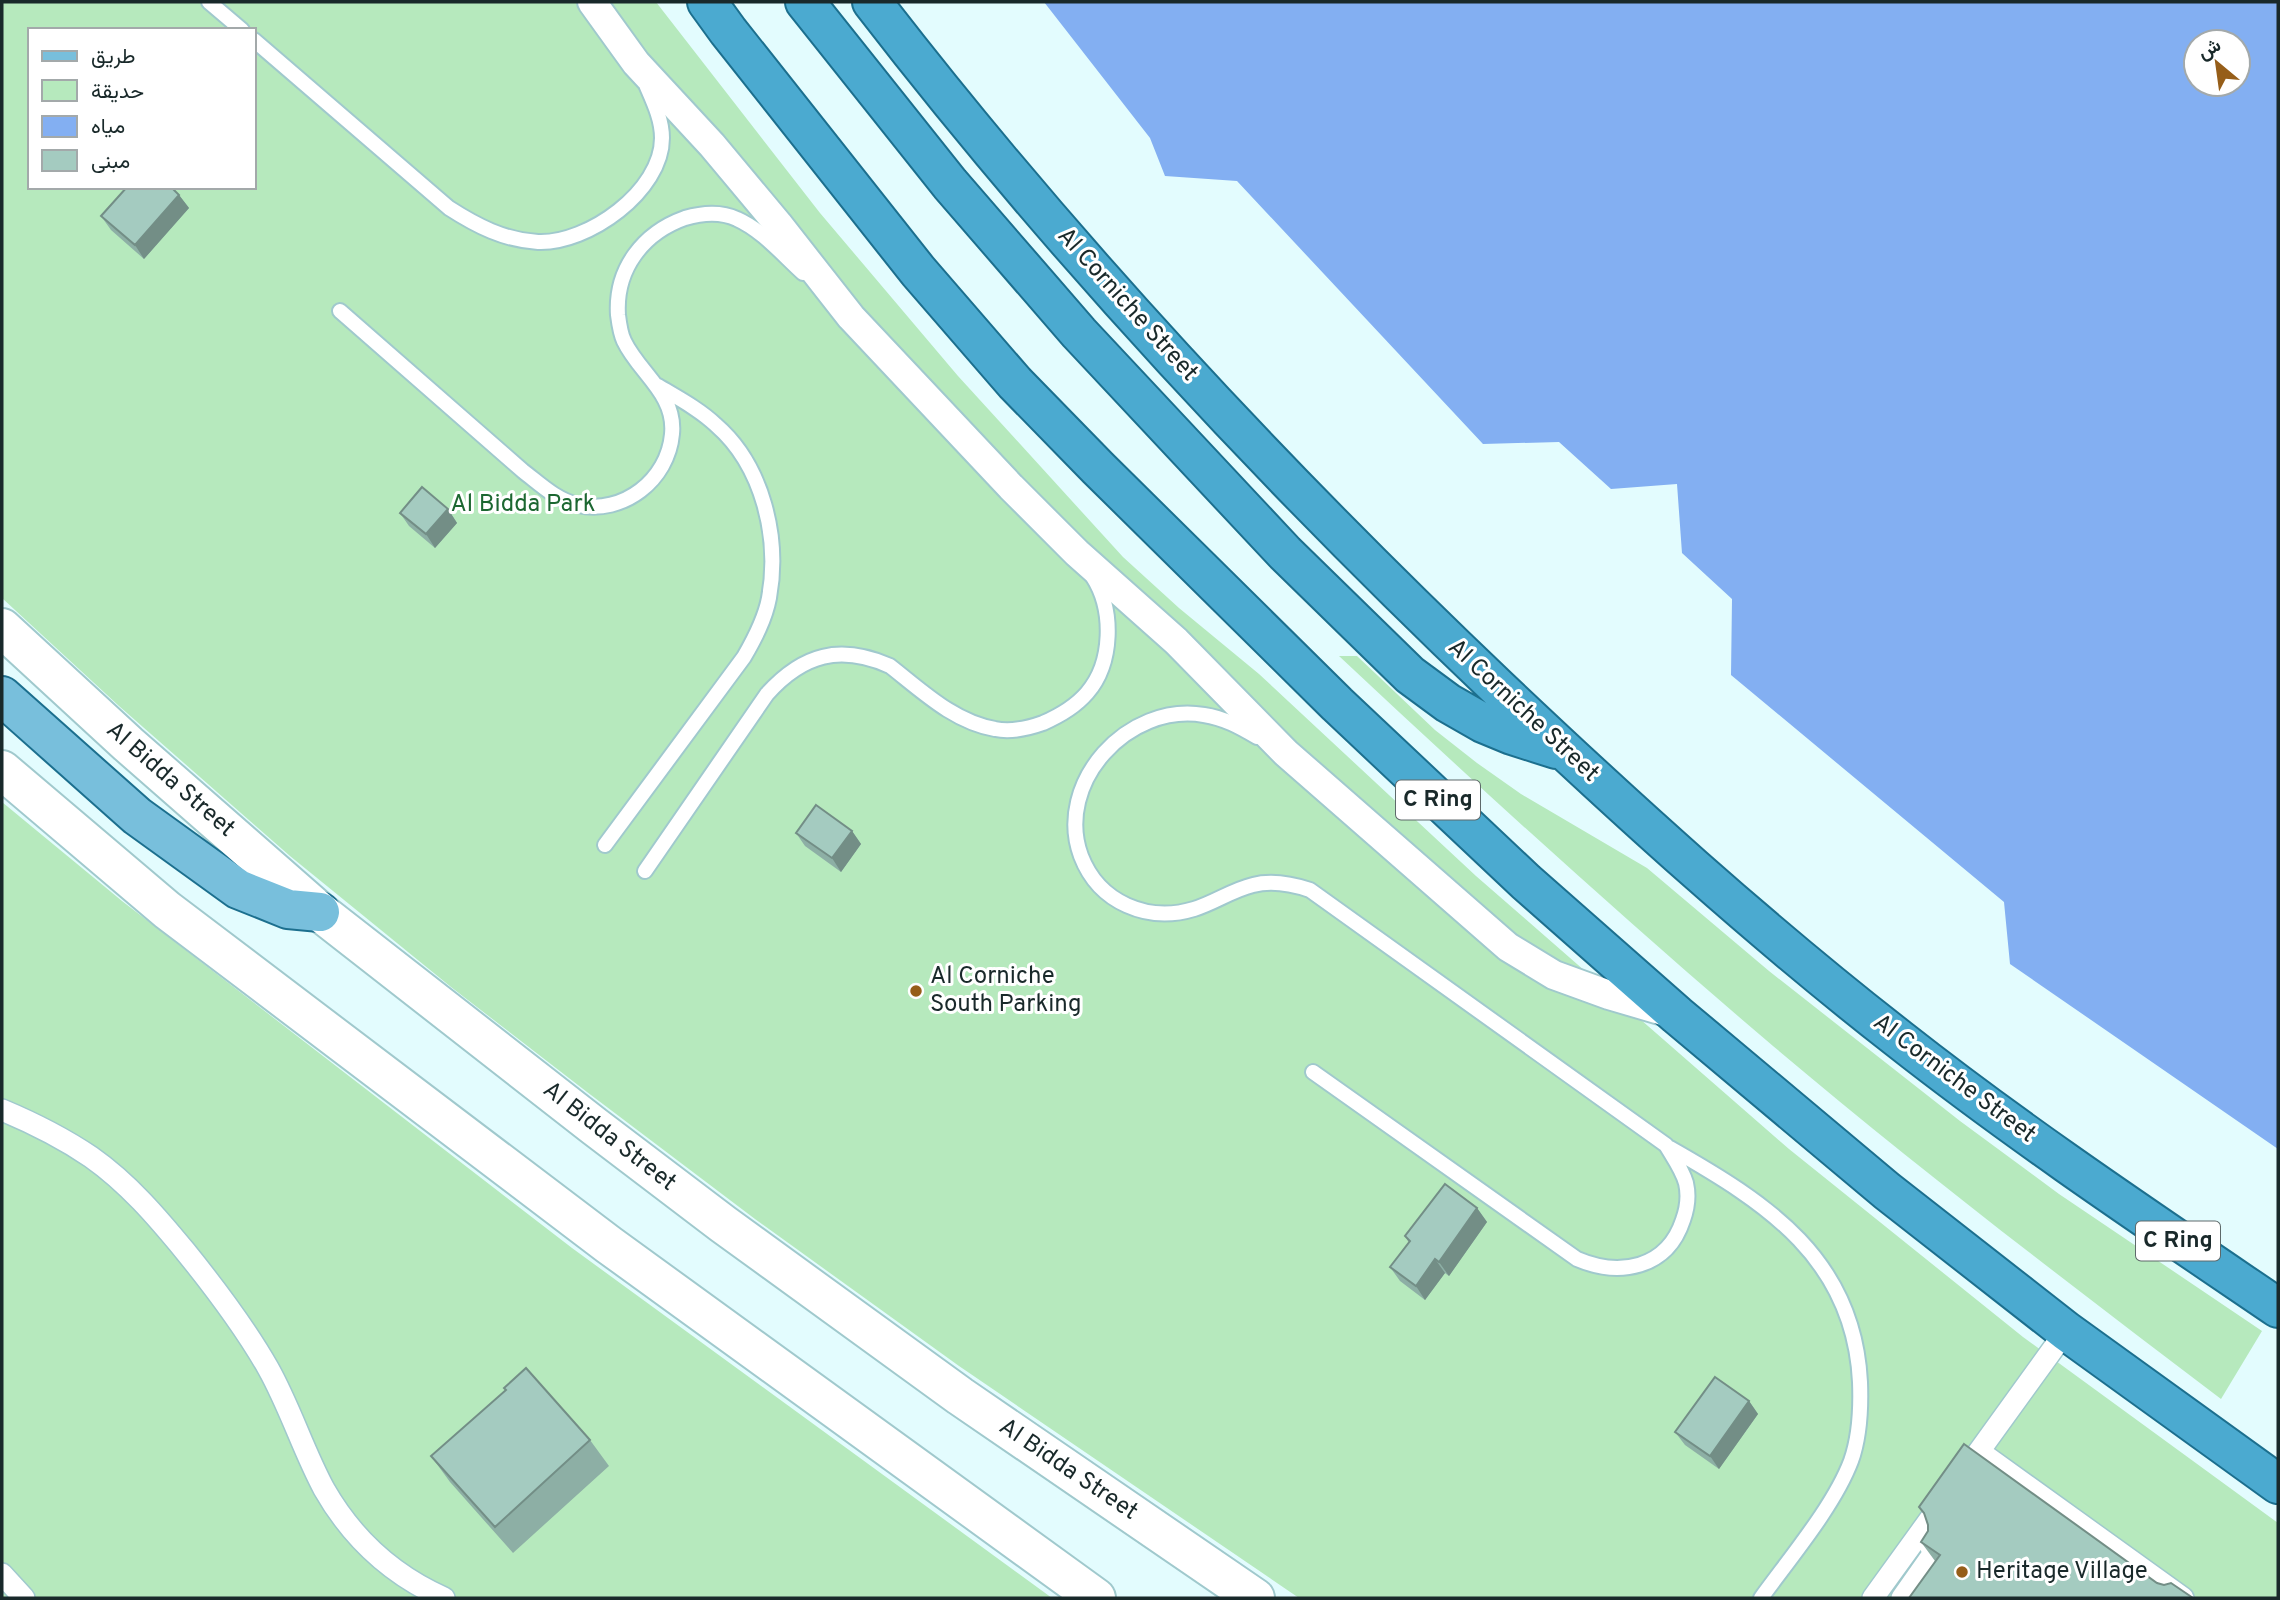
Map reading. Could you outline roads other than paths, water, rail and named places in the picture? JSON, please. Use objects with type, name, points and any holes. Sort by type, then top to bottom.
[{"type":"highway","name":"C Ring","points":[[707,2],[727,31],[918,271],[1015,383],[1337,705],[1526,882],[1677,1015],[1887,1191],[2066,1331],[2278,1484]]},
{"type":"highway","points":[[805,2],[950,184],[1019,264],[1079,333],[1284,553],[1410,675],[1448,703],[1483,723],[1565,752]]},
{"type":"highway","name":"Al Corniche Street","points":[[872,2],[970,125],[1108,286],[1196,382],[1402,597],[1565,752],[1680,855],[1899,1039],[2079,1173],[2278,1308]]},
{"type":"main road","name":"Al Bidda Street","points":[[2,628],[128,744],[320,912],[723,1224],[960,1396],[1255,1598]]},
{"type":"main road","points":[[2,696],[137,816],[238,889],[288,909],[320,912]]},
{"type":"main road","points":[[2,770],[167,909],[533,1187],[1096,1598]]},
{"type":"street","points":[[592,2],[636,63],[737,174],[851,317],[941,415],[1077,553],[1176,642],[1286,753],[1508,947],[1554,975],[1677,1015]]},
{"type":"street","points":[[2,1110],[57,1136],[92,1158],[154,1213],[212,1284],[269,1369],[323,1487],[337,1510],[371,1551],[408,1580],[444,1598]]},
{"type":"street","points":[[1873,1598],[2066,1331]]},
{"type":"street","points":[[1980,1452],[2183,1598]]},
{"type":"street","points":[[1891,1574],[1905,1593],[1933,1554],[1930,1544],[1919,1536]]},
{"type":"street","points":[[2,1574],[24,1598]]},
{"type":"lane","points":[[209,2],[240,28]]},
{"type":"lane","points":[[256,42],[449,208],[495,234],[541,242],[573,235],[598,224],[624,207],[645,185],[658,162],[662,138],[660,119],[636,63]]},
{"type":"lane","points":[[340,311],[554,495],[577,505],[598,507],[619,503],[637,494],[656,477],[667,456],[673,432],[658,386],[623,340],[618,315],[619,290],[626,268],[637,250],[653,234],[672,223],[696,215],[716,213],[737,219],[755,230],[851,317]]},
{"type":"lane","points":[[605,845],[744,657],[760,628],[772,573],[772,543],[768,518],[760,491],[747,466],[719,426],[658,386]]},
{"type":"lane","points":[[645,871],[767,694],[784,675],[801,664],[840,655],[877,661],[890,666],[960,718],[998,730],[1037,725],[1073,707],[1096,681],[1101,669],[1108,626],[1101,589],[1077,553]]},
{"type":"lane","points":[[1286,753],[1232,722],[1202,714],[1151,719],[1129,732],[1096,764],[1079,793],[1075,834],[1081,857],[1089,872],[1097,884],[1118,902],[1130,908],[1160,915],[1196,909],[1233,891],[1254,885],[1284,883],[1310,890],[1666,1145],[1737,1187],[1795,1235],[1827,1275],[1840,1297],[1855,1339],[1859,1362],[1860,1404],[1856,1442],[1841,1482],[1813,1527],[1761,1598]]},
{"type":"lane","points":[[1313,1072],[1577,1259],[1594,1267],[1631,1268],[1645,1263],[1671,1243],[1680,1229],[1687,1198],[1686,1183],[1666,1145]]},
{"type":"water","points":[[1044,2],[2278,2],[2278,1149],[2010,964],[2004,902],[1731,675],[1732,599],[1682,553],[1677,484],[1611,489],[1559,442],[1483,444],[1237,181],[1165,176],[1150,138]]},
{"type":"place","name":"Al Corniche South Parking","points":[[916,991]]},
{"type":"place","name":"Heritage Village","points":[[1962,1572]]},
{"type":"park label","name":"Al Bidda Park","points":[[523,505]]}]
